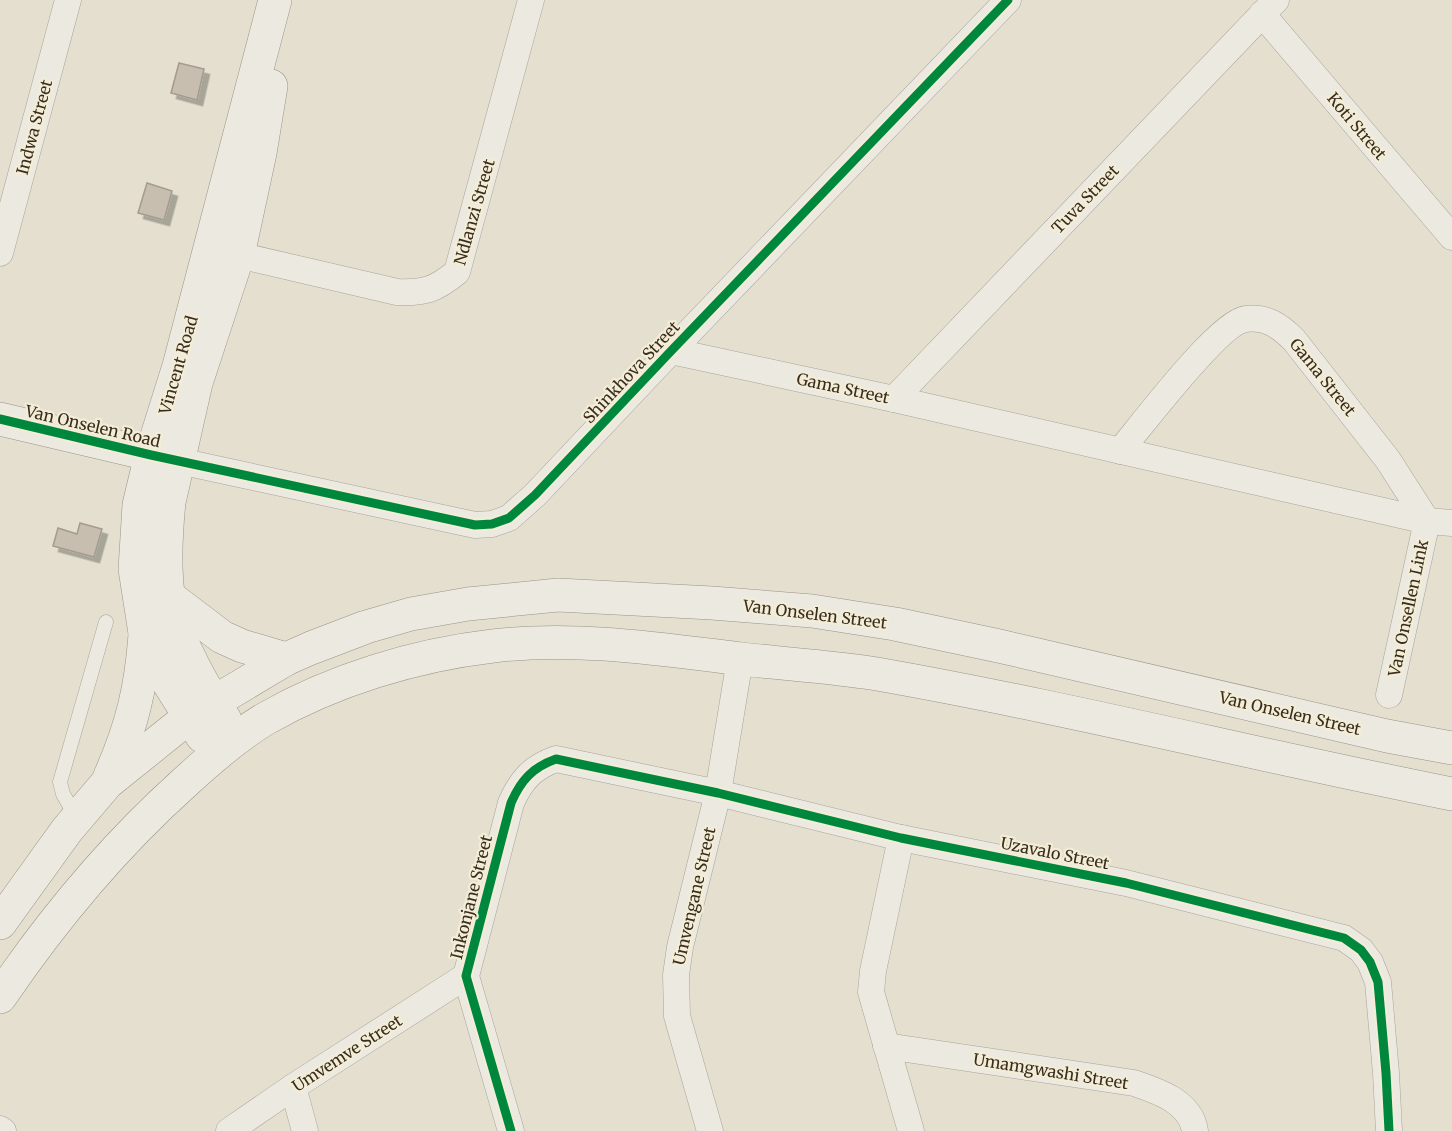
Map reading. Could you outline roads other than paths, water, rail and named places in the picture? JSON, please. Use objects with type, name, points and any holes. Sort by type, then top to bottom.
[{"type":"main road","name":"Vincent Road","points":[[201,709],[191,660],[168,596],[165,458],[179,366],[275,0]]},
{"type":"main road","name":"Vincent Road","points":[[226,747],[201,709],[165,677],[145,633],[135,570],[136,539],[139,505],[165,458],[196,383],[238,255],[260,153],[278,44],[288,0]]},
{"type":"main road","name":"Van Onselen Road","points":[[0,419],[165,458]]},
{"type":"main road","name":"Van Onselen Street","points":[[107,783],[201,709],[286,659],[366,627],[411,614],[504,599],[558,595],[812,611],[895,624],[1376,733],[1452,748]]},
{"type":"main road","points":[[168,596],[222,637],[242,646],[286,659]]},
{"type":"main road","points":[[0,923],[26,885],[107,783],[133,717],[140,689],[145,633]]},
{"type":"main road","points":[[0,997],[40,939],[110,855],[151,812],[226,747],[264,720],[321,691],[363,676],[434,656],[495,645],[558,642],[666,649],[884,676],[1062,710],[1452,794]]},
{"type":"street","name":"Indwa Street","points":[[0,253],[68,0]]},
{"type":"street","name":"Ndlanzi Street","points":[[238,255],[397,292],[419,293],[439,287],[457,272],[531,0]]},
{"type":"street","name":"Shinkhova Street","points":[[165,458],[475,525],[492,524],[510,518],[535,495],[670,351],[1008,0]]},
{"type":"street","name":"Koti Street","points":[[1269,7],[1452,237]]},
{"type":"street","name":"Tuva Street","points":[[894,399],[1269,7]]},
{"type":"street","name":"Gama Street","points":[[1120,451],[1188,368],[1227,328],[1244,319],[1261,319],[1280,326],[1294,340],[1388,460],[1427,521]]},
{"type":"street","name":"Gama Street","points":[[670,351],[894,399],[1427,521],[1452,523]]},
{"type":"street","name":"Van Onsellen Link","points":[[1389,695],[1427,521]]},
{"type":"street","name":"Umvengane Street","points":[[710,1131],[677,1016],[675,995],[680,947],[718,793],[740,659]]},
{"type":"street","name":"Uzavalo Street","points":[[556,759],[718,793],[901,838],[1126,883],[1344,938],[1361,950],[1378,982],[1389,1131]]},
{"type":"street","name":"Inkonjane Street","points":[[511,1131],[466,976],[511,802],[527,775],[541,765],[556,759]]},
{"type":"street","points":[[901,838],[873,971],[872,992],[885,1046],[911,1131]]},
{"type":"street","name":"Umvemve Street","points":[[229,1131],[466,976]]},
{"type":"street","name":"Umamgwashi Street","points":[[885,1046],[1134,1083],[1157,1091],[1181,1105],[1194,1125],[1195,1131]]},
{"type":"street","points":[[293,1087],[306,1131]]},
{"type":"lane","points":[[77,819],[63,794],[60,782],[106,622]]}]
